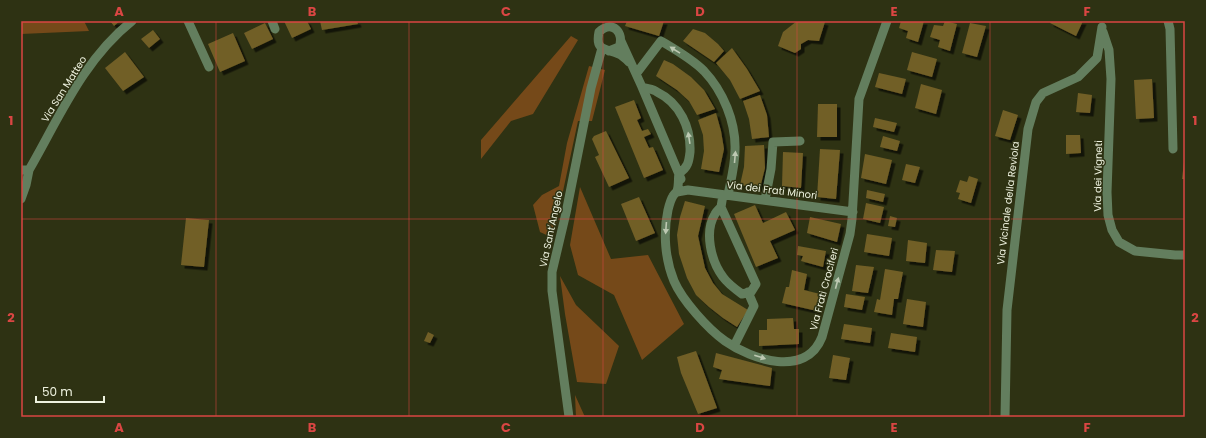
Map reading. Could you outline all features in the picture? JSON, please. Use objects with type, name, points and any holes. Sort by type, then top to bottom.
[{"type":"street","name":"Via San Matteo","points":[[21,200],[26,185],[25,170],[66,102],[93,62],[110,41],[132,21]]},
{"type":"street","points":[[188,21],[209,67]]},
{"type":"street","name":"Via Sant'Angelo","points":[[569,417],[552,291],[552,272],[569,198],[590,88],[606,50],[598,41],[600,21]]},
{"type":"street","name":"Via Frati Crociferi","points":[[621,42],[679,173],[677,192],[673,196],[668,209],[665,229],[666,254],[674,282],[687,303],[722,338],[734,346],[759,357],[780,362],[794,361],[803,358],[816,349],[822,337],[845,253],[850,234],[853,212],[859,99],[887,21]]},
{"type":"street","points":[[1168,21],[1170,29],[1173,149]]},
{"type":"street","points":[[599,32],[610,24],[618,33],[621,42],[618,47],[606,50]]},
{"type":"street","name":"Via Vicinale della Reviola","points":[[1102,24],[1105,40]]},
{"type":"street","name":"Via Vicinale della Reviola","points":[[1005,417],[1007,310],[1028,129],[1036,102],[1043,93],[1078,77],[1097,58],[1102,24]]},
{"type":"street","name":"Via dei Vigneti","points":[[1105,40],[1109,50],[1111,79],[1107,192],[1108,215],[1112,230],[1119,242],[1135,251],[1185,255]]},
{"type":"street","points":[[636,74],[661,41],[704,71],[715,85],[723,99],[728,110],[734,136],[734,164],[721,207],[715,214],[711,225],[711,250],[715,264],[723,278],[742,294],[751,292],[756,284],[721,207]]},
{"type":"street","points":[[606,50],[619,54],[631,64]]},
{"type":"street","points":[[642,87],[656,91],[664,96],[681,114],[690,140],[688,164],[685,170],[679,173],[688,190]]},
{"type":"street","points":[[765,200],[771,169],[773,142],[800,141]]},
{"type":"street","name":"Via dei Frati Minori","points":[[677,192],[688,190],[853,212]]},
{"type":"street","points":[[734,346],[754,306],[748,292]]},
{"type":"shaded area","points":[[21,21],[84,21],[89,31],[21,34]]},
{"type":"shaded area","points":[[571,36],[578,40],[533,114],[511,121],[481,159],[481,140]]},
{"type":"shaded area","points":[[589,66],[605,70],[592,121],[578,121],[553,238],[540,232],[533,205],[542,195],[559,186],[567,143]]},
{"type":"shaded area","points":[[580,187],[611,259],[648,255],[684,324],[642,360],[614,295],[578,275],[570,245]]},
{"type":"shaded area","points":[[560,276],[576,305],[619,346],[606,384],[577,382]]},
{"type":"shaded area","points":[[575,395],[585,417],[576,417]]},
{"type":"building","points":[[110,21],[120,21],[114,26]]},
{"type":"building","points":[[284,21],[307,21],[311,29],[292,38]]},
{"type":"building","points":[[320,21],[357,21],[358,24],[322,30]]},
{"type":"building","points":[[627,21],[664,21],[659,36],[625,26]]},
{"type":"building","points":[[797,21],[825,22],[819,41],[808,40],[801,44],[801,49],[795,53],[778,46],[783,32]]},
{"type":"building","points":[[901,21],[924,21],[918,42],[906,38],[908,31],[899,28]]},
{"type":"building","points":[[945,21],[957,24],[950,51],[938,47],[940,40],[930,37],[934,25],[943,26]]},
{"type":"building","points":[[1051,21],[1083,21],[1076,36],[1050,23]]},
{"type":"building","points":[[265,23],[273,39],[252,49],[244,33]]},
{"type":"building","points":[[970,23],[986,26],[977,57],[962,53]]},
{"type":"building","points":[[693,29],[705,33],[724,51],[714,62],[683,41]]},
{"type":"building","points":[[153,30],[160,39],[149,48],[141,39]]},
{"type":"building","points":[[233,33],[245,61],[220,72],[208,44]]},
{"type":"building","points":[[732,48],[760,91],[740,99],[730,80],[716,63]]},
{"type":"building","points":[[125,52],[144,77],[123,91],[105,68]]},
{"type":"building","points":[[912,52],[937,59],[932,77],[907,70]]},
{"type":"building","points":[[664,60],[673,64],[691,77],[704,90],[715,109],[697,115],[689,101],[677,90],[656,76]]},
{"type":"building","points":[[879,73],[906,79],[902,94],[875,87]]},
{"type":"building","points":[[1152,79],[1154,118],[1136,119],[1134,80]]},
{"type":"building","points":[[921,84],[942,90],[936,114],[915,108]]},
{"type":"building","points":[[1078,93],[1092,95],[1090,113],[1076,112]]},
{"type":"building","points":[[760,95],[767,115],[769,137],[752,139],[749,119],[743,101]]},
{"type":"building","points":[[634,100],[641,118],[637,120],[642,131],[648,129],[651,134],[644,137],[649,148],[653,147],[663,170],[644,178],[615,107]]},
{"type":"building","points":[[818,104],[837,104],[837,137],[817,137]]},
{"type":"building","points":[[1003,110],[1018,115],[1010,140],[995,136]]},
{"type":"building","points":[[716,113],[724,149],[719,172],[701,169],[704,151],[703,135],[698,120]]},
{"type":"building","points":[[875,118],[897,123],[894,132],[873,127]]},
{"type":"building","points":[[606,131],[629,178],[609,187],[595,157],[599,155],[592,139],[594,136]]},
{"type":"building","points":[[1066,135],[1080,135],[1081,153],[1066,154]]},
{"type":"building","points":[[883,136],[900,141],[897,151],[880,147]]},
{"type":"building","points":[[764,145],[765,168],[760,188],[740,185],[744,167],[745,146]]},
{"type":"building","points":[[820,149],[840,150],[836,199],[817,197]]},
{"type":"building","points":[[783,152],[803,153],[801,188],[782,186]]},
{"type":"building","points":[[865,154],[892,160],[886,184],[861,178]]},
{"type":"building","points":[[1184,162],[1185,179],[1182,179]]},
{"type":"building","points":[[906,164],[920,167],[915,183],[902,180]]},
{"type":"building","points":[[969,176],[978,179],[971,203],[958,199],[960,193],[956,192],[960,180],[967,182]]},
{"type":"building","points":[[867,190],[885,194],[883,202],[866,198]]},
{"type":"building","points":[[639,197],[655,233],[636,241],[621,204]]},
{"type":"building","points":[[685,201],[705,206],[698,236],[705,268],[713,283],[722,294],[748,310],[737,327],[723,318],[696,295],[687,278],[679,254],[677,235],[680,217]]},
{"type":"building","points":[[866,203],[884,207],[880,223],[863,219]]},
{"type":"building","points":[[755,205],[763,223],[786,212],[795,230],[770,241],[778,258],[756,267],[734,214]]},
{"type":"building","points":[[890,216],[897,218],[895,227],[888,226]]},
{"type":"building","points":[[810,217],[841,224],[837,242],[807,233]]},
{"type":"building","points":[[186,218],[209,220],[204,267],[181,265]]},
{"type":"building","points":[[867,234],[892,238],[889,256],[864,252]]},
{"type":"building","points":[[908,240],[927,243],[925,263],[906,261]]},
{"type":"building","points":[[798,246],[826,251],[823,267],[801,261],[803,256],[797,255]]},
{"type":"building","points":[[936,250],[955,251],[952,272],[933,270]]},
{"type":"building","points":[[856,265],[874,267],[868,293],[852,291]]},
{"type":"building","points":[[885,269],[903,272],[898,299],[894,299],[892,315],[874,312],[877,299],[880,300]]},
{"type":"building","points":[[792,270],[807,274],[804,290],[820,294],[817,311],[782,303],[786,287],[789,287]]},
{"type":"building","points":[[846,294],[865,297],[862,310],[844,307]]},
{"type":"building","points":[[907,299],[926,302],[923,327],[903,324]]},
{"type":"building","points":[[793,318],[794,329],[799,329],[799,344],[759,346],[759,330],[767,330],[767,319]]},
{"type":"building","points":[[844,324],[872,328],[870,343],[841,339]]},
{"type":"building","points":[[428,332],[434,335],[430,343],[424,341]]},
{"type":"building","points":[[891,333],[917,337],[915,352],[888,348]]},
{"type":"building","points":[[696,351],[717,408],[698,414],[681,373],[677,357]]},
{"type":"building","points":[[716,353],[772,368],[770,386],[719,379],[722,370],[713,367]]},
{"type":"building","points":[[833,355],[850,358],[846,380],[829,378]]}]
